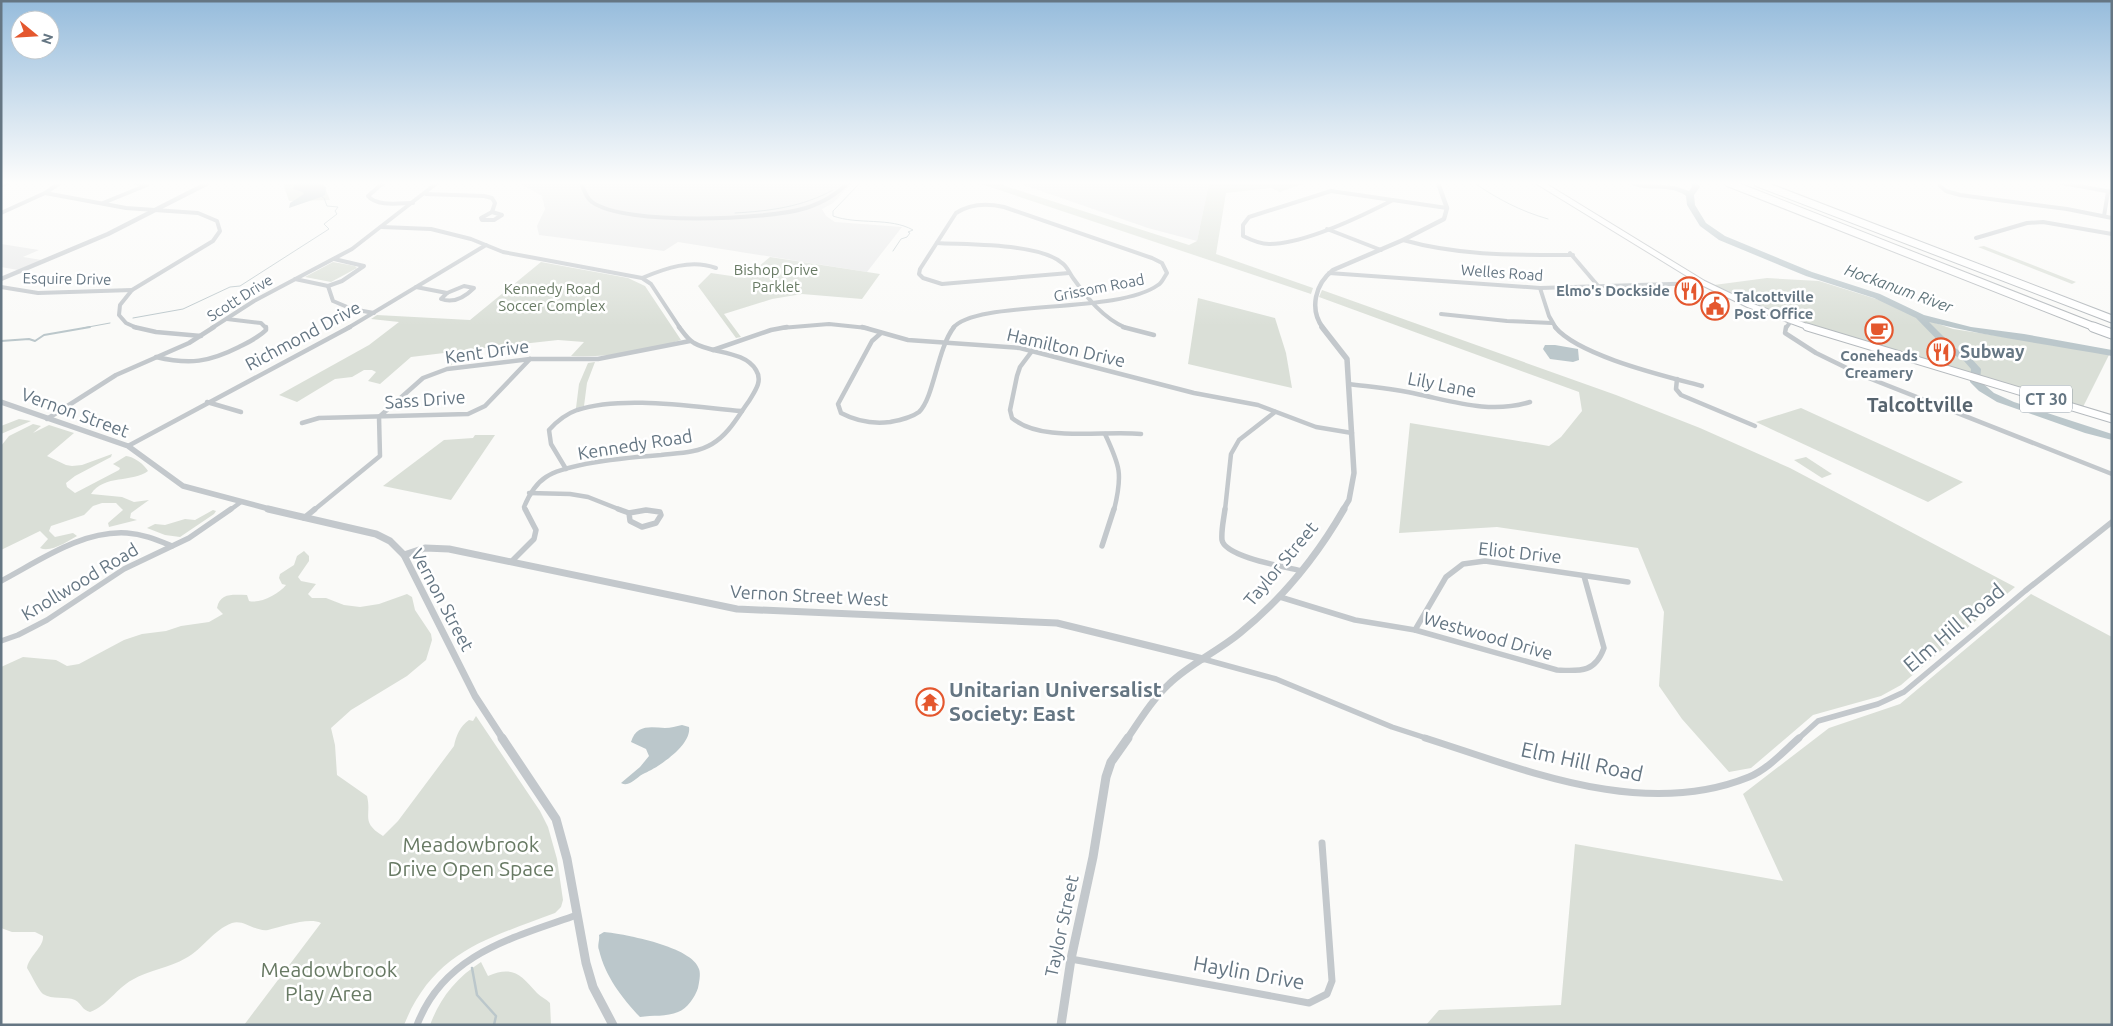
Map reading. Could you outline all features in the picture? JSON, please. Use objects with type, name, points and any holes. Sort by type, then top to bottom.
[{"type":"highway","points":[[1850,231],[2112,334]]},
{"type":"highway","points":[[1861,231],[2112,330]]},
{"type":"highway","points":[[1883,231],[2112,319]]},
{"type":"highway","points":[[1891,231],[2059,295],[2112,319]]},
{"type":"highway","points":[[1867,233],[2112,319]]},
{"type":"main road","name":"CT 30","points":[[1618,231],[1703,283],[1741,302],[1791,321],[2112,419]]},
{"type":"street","points":[[1,279],[113,231]]},
{"type":"street","points":[[201,336],[141,330],[124,323],[119,317],[118,310],[122,301],[132,290],[207,246],[217,237],[220,231]]},
{"type":"street","name":"Scott Drive","points":[[47,419],[116,375],[201,336],[254,301],[352,249],[377,231]]},
{"type":"street","points":[[439,231],[471,239],[503,252],[642,278],[651,284],[690,341]]},
{"type":"street","name":"Grissom Road","points":[[946,231],[920,269],[919,274],[932,282],[955,283],[1069,273]]},
{"type":"street","name":"Grissom Road","points":[[881,333],[872,341],[838,404],[841,413],[853,420],[882,423],[914,415],[923,408],[945,342],[954,326],[970,317],[1061,307],[1138,295],[1150,290],[1166,278],[1167,272],[1164,265],[1145,255],[1073,231]]},
{"type":"street","points":[[1242,231],[1243,236],[1250,240],[1269,244],[1320,231]]},
{"type":"street","points":[[1332,231],[1381,250]]},
{"type":"street","points":[[1329,272],[1423,231]]},
{"type":"street","points":[[1976,238],[2001,231]]},
{"type":"street","points":[[2094,231],[2112,234]]},
{"type":"street","points":[[1403,240],[1444,251],[1513,256],[1571,254],[1578,265],[1599,287]]},
{"type":"street","points":[[937,243],[1034,252],[1056,258],[1063,263],[1093,302],[1111,320],[1135,331],[1154,335]]},
{"type":"street","name":"Richmond Drive","points":[[128,446],[375,313],[487,245]]},
{"type":"street","points":[[295,279],[328,286],[342,281],[364,266],[334,259]]},
{"type":"street","points":[[642,278],[668,268],[690,264],[710,265],[716,268]]},
{"type":"street","name":"Welles Road","points":[[1329,272],[1540,288],[1703,283]]},
{"type":"street","name":"Taylor Street","points":[[1061,1025],[1071,959],[1085,900],[1106,777],[1111,762],[1149,707],[1170,684],[1239,634],[1280,597],[1328,536],[1349,500],[1354,473],[1347,359],[1318,321],[1314,305],[1320,284],[1329,272]]},
{"type":"street","points":[[328,286],[333,301],[341,306],[375,313]]},
{"type":"street","points":[[415,287],[448,292],[462,286],[474,288],[465,296],[453,301],[442,299],[448,292]]},
{"type":"street","name":"Esquire Drive","points":[[1,287],[38,293],[132,290]]},
{"type":"street","points":[[1540,288],[1552,323],[1580,344],[1677,379],[1702,386]]},
{"type":"street","points":[[1441,314],[1552,323]]},
{"type":"street","points":[[156,357],[181,364],[206,361],[219,357],[261,336],[266,330],[266,326],[261,323],[226,319]]},
{"type":"street","points":[[1791,321],[1784,329],[1790,337],[1843,367],[2112,474]]},
{"type":"street","name":"Hamilton Drive","points":[[713,350],[771,330],[809,324],[860,326],[908,340],[1002,346],[1032,351],[1194,393],[1258,405],[1316,427],[1352,433]]},
{"type":"street","name":"Kennedy Road","points":[[529,493],[550,475],[566,469],[614,459],[696,451],[710,446],[721,438],[742,411],[757,387],[759,382],[758,374],[754,367],[745,361],[690,341]]},
{"type":"street","name":"Kent Drive","points":[[379,417],[423,378],[447,369],[530,359],[598,359],[690,341]]},
{"type":"street","points":[[1032,351],[1019,365],[1010,412],[1013,419],[1020,425],[1039,430],[1105,434],[1129,432],[1141,434]]},
{"type":"street","name":"Sass Drive","points":[[302,423],[320,418],[468,414],[485,406],[530,359]]},
{"type":"street","points":[[1677,379],[1676,389],[1681,395],[1755,426]]},
{"type":"street","name":"Lily Lane","points":[[1349,384],[1402,390],[1460,403],[1500,408],[1521,406],[1530,402]]},
{"type":"street","name":"Vernon Street","points":[[1,402],[128,446],[183,486],[303,518],[376,534],[390,541],[404,555],[476,696],[556,819],[566,852],[586,963],[593,988],[603,1010],[613,1025]]},
{"type":"street","points":[[207,402],[241,412]]},
{"type":"street","points":[[566,469],[551,444],[548,430],[557,420],[586,408],[649,404],[742,411]]},
{"type":"street","points":[[1275,412],[1239,440],[1231,454],[1222,540],[1226,548],[1236,554],[1302,571]]},
{"type":"street","points":[[303,518],[380,456],[379,417]]},
{"type":"street","points":[[1102,546],[1109,532],[1120,475],[1118,462],[1105,434]]},
{"type":"street","points":[[512,561],[534,539],[536,530],[524,507],[529,493],[570,494],[588,497],[629,513],[654,510],[660,512],[661,515],[655,524],[648,527],[639,527],[630,521],[629,513]]},
{"type":"street","name":"Knollwood Road","points":[[1,641],[18,635],[47,620],[124,569],[189,538],[241,502]]},
{"type":"street","name":"Elm Hill Road","points":[[1127,640],[1276,679],[1392,727],[1549,777],[1599,788],[1648,795],[1706,789],[1749,777],[1765,768],[1818,721],[1878,704],[1904,692],[2025,590],[2112,522]]},
{"type":"street","name":"Knollwood Road","points":[[1,582],[65,547],[96,536],[115,533],[130,534],[164,542],[172,546]]},
{"type":"street","name":"Vernon Street West","points":[[404,555],[415,550],[438,548],[512,561],[748,611],[1043,621],[1076,626],[1127,640]]},
{"type":"street","name":"Eliot Drive","points":[[1415,630],[1447,573],[1458,566],[1473,561],[1494,562],[1628,582]]},
{"type":"street","name":"Westwood Drive","points":[[1280,597],[1355,620],[1415,630],[1557,670],[1578,671],[1591,668],[1601,660],[1604,648],[1584,576]]},
{"type":"street","name":"Haylin Drive","points":[[1071,959],[1309,1003],[1328,994],[1332,981],[1322,843]]},
{"type":"street","points":[[417,1025],[429,1000],[448,976],[467,960],[495,945],[577,915]]},
{"type":"shaded area","points":[[538,231],[899,231],[867,272],[678,242],[664,251],[539,235]]},
{"type":"shaded area","points":[[1159,231],[1199,231],[1197,241]]},
{"type":"shaded area","points":[[1,244],[39,250],[23,257],[42,260],[18,270],[1,267]]},
{"type":"shaded area","points":[[1545,345],[1578,349],[1579,360],[1573,362],[1550,359],[1543,349]]},
{"type":"shaded area","points":[[682,725],[689,727],[689,734],[680,748],[658,766],[630,783],[621,783],[640,767],[649,756],[646,749],[631,742],[636,732],[645,728],[667,728]]},
{"type":"shaded area","points":[[604,932],[657,943],[685,954],[694,961],[699,969],[700,978],[697,991],[690,1002],[674,1014],[640,1017],[621,994],[605,969],[598,946],[599,935]]},
{"type":"green space","points":[[1122,231],[1145,231],[1189,245],[1197,241],[1199,231],[1220,231],[1216,254],[1313,288],[1311,294]]},
{"type":"green space","points":[[1984,246],[2076,282],[2072,284],[1978,247]]},
{"type":"green space","name":"Bishop Drive Parklet","points":[[770,257],[880,274],[862,299],[802,294],[772,299],[724,314],[741,337],[736,338],[698,286],[711,273],[745,278]]},
{"type":"green space","points":[[333,262],[357,268],[331,282],[305,277]]},
{"type":"green space","name":"Kennedy Road Soccer Complex","points":[[541,262],[628,278],[645,286],[681,340],[640,350],[598,356],[571,356],[584,342],[558,340],[449,352],[452,365],[447,366],[444,353],[411,357],[380,384],[368,381],[376,372],[364,370],[352,377],[335,379],[297,402],[279,395],[369,345],[399,322],[371,319],[377,315],[470,320]]},
{"type":"green space","points":[[1767,278],[1819,281],[1889,303],[1915,316],[1953,329],[2110,353],[2083,407],[1802,323],[1761,307],[1714,285]]},
{"type":"green space","points":[[1322,290],[1616,395],[1700,428],[1790,468],[2015,587],[1901,685],[1881,696],[1813,715],[1751,768],[1729,772],[1682,719],[1659,686],[1664,612],[1638,548],[1497,527],[1399,533],[1410,423],[1549,446],[1561,437],[1582,411],[1579,392],[1319,297]]},
{"type":"green space","points":[[1198,298],[1275,318],[1286,353],[1292,388],[1188,364]]},
{"type":"green space","points":[[595,362],[587,383],[584,406],[576,408],[579,384],[588,363]]},
{"type":"green space","points":[[1801,408],[1963,482],[1928,502],[1756,422]]},
{"type":"green space","points":[[19,419],[31,421],[1,434],[1,426]]},
{"type":"green space","points":[[33,424],[41,426],[33,433],[49,425],[74,433],[47,456],[66,465],[82,465],[112,454],[111,457],[75,476],[66,483],[67,487],[75,493],[119,470],[120,468],[113,464],[126,456],[142,464],[148,471],[142,475],[111,481],[103,484],[91,494],[122,497],[134,502],[149,500],[131,513],[130,518],[137,520],[109,527],[108,523],[123,510],[116,503],[102,503],[93,506],[84,515],[51,526],[49,531],[55,537],[73,533],[77,536],[59,546],[49,549],[40,548],[48,539],[40,531],[1,550],[1,446],[9,436]]},
{"type":"green space","points":[[475,435],[495,435],[451,500],[383,486],[444,440],[473,438]]},
{"type":"green space","points":[[1806,457],[1832,474],[1822,478],[1794,460]]},
{"type":"green space","points":[[213,510],[216,511],[214,514],[180,537],[165,535],[147,528],[155,524],[165,525],[185,519],[195,520]]},
{"type":"green space","points":[[304,551],[309,556],[309,561],[298,577],[301,581],[316,584],[308,594],[312,598],[326,598],[344,605],[360,607],[379,604],[407,594],[412,597],[415,610],[431,634],[432,640],[426,660],[407,676],[351,710],[331,728],[335,745],[337,775],[367,796],[368,818],[372,827],[383,836],[398,821],[454,746],[461,728],[469,720],[473,721],[476,716],[540,811],[548,827],[557,859],[563,900],[561,907],[555,913],[485,940],[447,964],[431,980],[416,1000],[404,1025],[244,1025],[321,923],[316,921],[302,922],[268,930],[236,922],[232,923],[219,930],[192,954],[166,967],[132,980],[102,1006],[90,1012],[85,1010],[75,1000],[43,994],[27,968],[30,959],[43,940],[43,936],[35,932],[12,932],[1,928],[1,667],[23,657],[56,660],[67,666],[79,664],[124,640],[142,634],[209,622],[223,614],[217,608],[224,597],[247,595],[249,601],[253,602],[264,600],[279,592],[286,585],[282,584],[279,578],[280,574],[294,565],[297,556]]},
{"type":"green space","points":[[2031,594],[2112,637],[2112,1025],[1426,1025],[1439,1010],[1561,1005],[1575,844],[1783,881],[1743,794],[1829,728],[1900,704]]},
{"type":"green space","points":[[481,962],[488,976],[504,971],[516,974],[526,981],[550,1003],[551,1025],[430,1025],[450,989]]},
{"type":"waterway","points":[[133,318],[183,309],[230,287],[240,286],[326,231]]},
{"type":"waterway","points":[[893,251],[901,239],[907,237],[910,233],[908,232],[911,231]]},
{"type":"waterway","name":"Hockanum River","points":[[1712,231],[1722,238],[1809,274],[1877,296],[1921,317],[1971,330],[2024,337],[2112,353]]},
{"type":"waterway","points":[[1920,318],[1952,350],[1967,359],[1976,369],[1975,382],[1991,395],[2010,404],[2112,437]]},
{"type":"waterway","points":[[83,328],[110,323]]},
{"type":"waterway","points":[[1,341],[29,339],[35,341],[44,335],[90,327]]},
{"type":"waterway","points":[[472,968],[477,995],[496,1016],[494,1025]]},
{"type":"place","name":"Elmo's Dockside","points":[[1689,291]]},
{"type":"place","name":"Talcottville Post Office","points":[[1715,306]]},
{"type":"place","name":"Coneheads Creamery","points":[[1879,330]]},
{"type":"place","name":"Subway","points":[[1941,352]]},
{"type":"place","name":"Unitarian Universalist Society: East","points":[[930,702]]},
{"type":"district","name":"Talcottville","points":[[1920,405]]},
{"type":"park label","name":"Meadowbrook Drive Open Space","points":[[471,857]]},
{"type":"park label","name":"Meadowbrook Play Area","points":[[329,982]]}]
